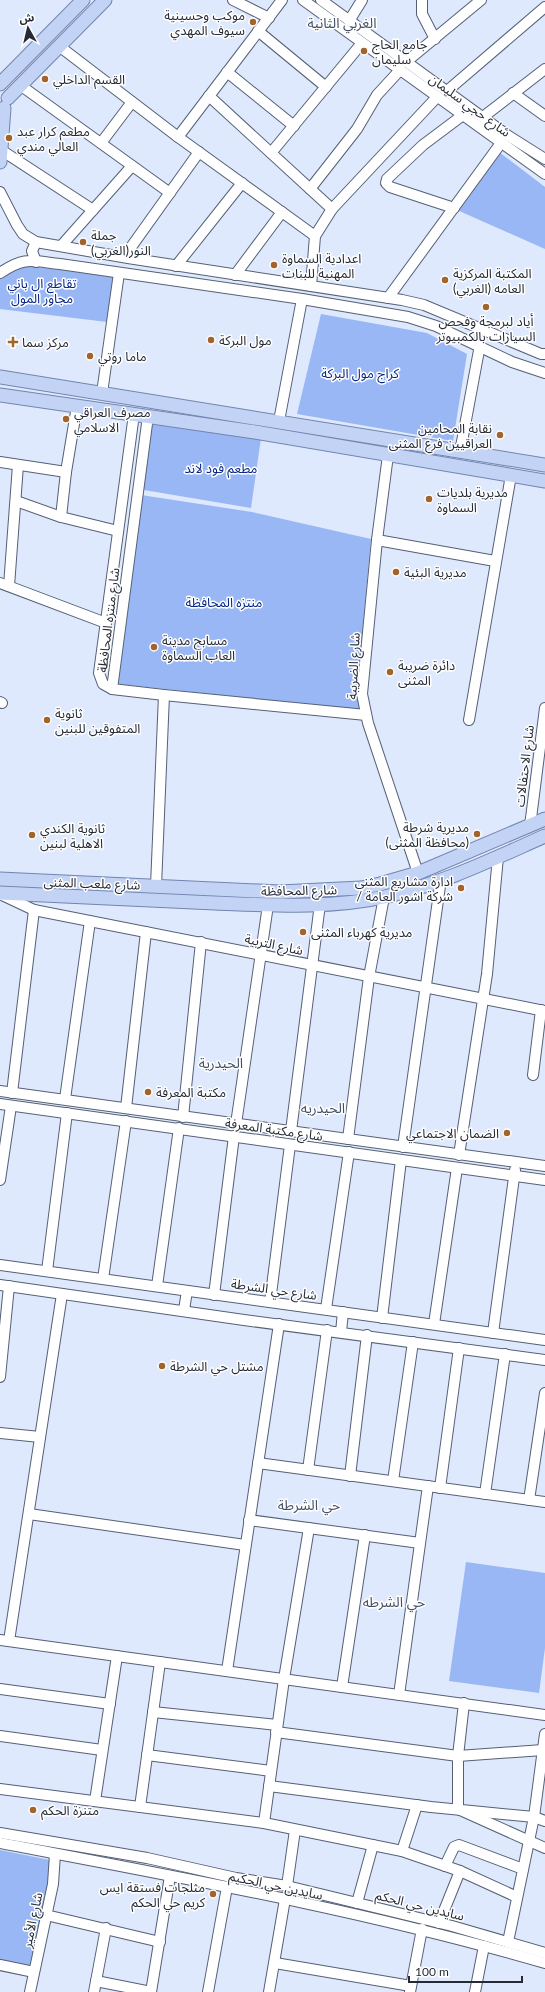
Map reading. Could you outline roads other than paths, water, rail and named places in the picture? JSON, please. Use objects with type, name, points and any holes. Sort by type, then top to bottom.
[{"type":"main road","points":[[1,156],[4,106],[7,93],[0,85],[83,0]]},
{"type":"main road","points":[[4,106],[20,85],[104,0]]},
{"type":"main road","points":[[0,370],[12,376],[37,383]]},
{"type":"main road","points":[[0,378],[279,421],[545,465]]},
{"type":"main road","points":[[0,395],[255,432],[388,456],[545,481]]},
{"type":"main road","name":"شارع المحافظة","points":[[185,888],[280,892],[338,890],[380,884],[418,873],[545,819]]},
{"type":"main road","name":"شارع المحافظة","points":[[184,901],[268,905],[320,904],[352,902],[384,897],[441,879],[498,857],[545,836]]},
{"type":"main road","name":"شارع ملعب المثنى","points":[[0,879],[185,888]]},
{"type":"main road","points":[[184,901],[185,888]]},
{"type":"main road","name":"شارع ملعب المثنى","points":[[0,893],[184,901]]},
{"type":"street","points":[[233,0],[269,18]]},
{"type":"street","points":[[178,137],[282,0]]},
{"type":"street","name":"شارع حجي سليمان","points":[[304,0],[362,43],[446,91],[545,159]]},
{"type":"street","name":"شارع حجي سليمان","points":[[321,0],[403,66],[437,97],[545,174]]},
{"type":"street","points":[[349,21],[362,0]]},
{"type":"street","points":[[422,0],[422,14],[435,39]]},
{"type":"street","points":[[310,189],[357,128],[377,94],[403,66],[481,0]]},
{"type":"street","points":[[446,91],[545,7]]},
{"type":"street","points":[[258,31],[326,87]]},
{"type":"street","points":[[271,154],[362,43]]},
{"type":"street","points":[[60,46],[178,137],[315,236]]},
{"type":"street","points":[[483,117],[545,69]]},
{"type":"street","points":[[227,72],[294,126]]},
{"type":"street","points":[[20,85],[170,193]]},
{"type":"street","points":[[513,94],[545,116]]},
{"type":"street","points":[[209,96],[332,209]]},
{"type":"street","points":[[310,286],[315,236],[332,209],[437,97]]},
{"type":"street","points":[[101,143],[132,102]]},
{"type":"street","points":[[454,208],[390,187],[386,183],[387,179],[423,145],[463,115]]},
{"type":"street","points":[[388,298],[501,143]]},
{"type":"street","points":[[124,258],[199,152]]},
{"type":"street","points":[[1,156],[93,210]]},
{"type":"street","points":[[61,246],[132,166]]},
{"type":"street","points":[[176,266],[242,183]]},
{"type":"street","points":[[0,192],[23,234],[36,242],[124,258],[388,298],[424,305],[534,352],[545,354]]},
{"type":"street","points":[[235,275],[282,212]]},
{"type":"street","points":[[36,242],[32,251],[36,262]]},
{"type":"street","points":[[0,273],[23,260],[302,299],[408,317],[436,326],[480,345],[512,362],[545,373]]},
{"type":"street","points":[[102,393],[119,273]]},
{"type":"street","points":[[279,421],[302,299]]},
{"type":"street","points":[[460,452],[480,345]]},
{"type":"street","points":[[61,517],[66,472],[77,406]]},
{"type":"street","name":"شارع منتزه المحافظة","points":[[134,414],[99,673],[103,684],[112,689],[148,416]]},
{"type":"street","name":"شارع الضريبة","points":[[388,456],[362,683],[366,715],[418,873]]},
{"type":"street","points":[[0,462],[66,472]]},
{"type":"street","points":[[18,465],[16,501],[4,585],[106,623]]},
{"type":"street","points":[[469,720],[495,561],[511,475]]},
{"type":"street","points":[[16,501],[61,517],[118,532]]},
{"type":"street","points":[[378,540],[495,561]]},
{"type":"street","points":[[112,689],[366,715]]},
{"type":"street","points":[[156,886],[164,695]]},
{"type":"street","name":"شارع الاحتفالات","points":[[530,826],[545,708]]},
{"type":"street","points":[[458,1155],[487,974],[498,857]]},
{"type":"street","points":[[403,1147],[441,879]]},
{"type":"street","name":"شارع التربية","points":[[0,893],[34,910],[543,1010]]},
{"type":"street","points":[[348,1139],[370,977],[384,897]]},
{"type":"street","points":[[291,1131],[320,904]]},
{"type":"street","points":[[236,1124],[268,905]]},
{"type":"street","points":[[12,1093],[34,910]]},
{"type":"street","points":[[65,1099],[90,921]]},
{"type":"street","points":[[126,1108],[146,932]]},
{"type":"street","points":[[183,1117],[201,942]]},
{"type":"street","points":[[533,1075],[543,1010]]},
{"type":"street","name":"شارع مكتبة المعرفة","points":[[0,1091],[545,1166]]},
{"type":"street","name":"شارع مكتبة المعرفة","points":[[0,1104],[545,1180]]},
{"type":"street","points":[[0,1180],[11,1106]]},
{"type":"street","points":[[47,1271],[67,1113]]},
{"type":"street","points":[[103,1279],[126,1121]]},
{"type":"street","points":[[157,1286],[179,1128]]},
{"type":"street","points":[[214,1294],[234,1136]]},
{"type":"street","points":[[270,1302],[290,1145]]},
{"type":"street","points":[[326,1310],[349,1152]]},
{"type":"street","points":[[382,1318],[401,1160]]},
{"type":"street","points":[[493,1333],[517,1162]]},
{"type":"street","points":[[434,1324],[457,1168]]},
{"type":"street","name":"شارع حي الشرطة","points":[[0,1265],[545,1340]]},
{"type":"street","points":[[0,1377],[5,1286],[545,1360]]},
{"type":"street","points":[[184,1310],[187,1291]]},
{"type":"street","points":[[62,1294],[29,1514],[5,1640],[545,1715]]},
{"type":"street","points":[[340,1332],[343,1312]]},
{"type":"street","points":[[227,1671],[279,1324]]},
{"type":"street","points":[[308,1470],[327,1330]]},
{"type":"street","points":[[350,1476],[367,1335]]},
{"type":"street","points":[[393,1482],[413,1342]]},
{"type":"street","points":[[440,1488],[458,1348]]},
{"type":"street","points":[[485,1494],[505,1354]]},
{"type":"street","points":[[529,1500],[545,1393]]},
{"type":"street","points":[[0,1433],[40,1437]]},
{"type":"street","points":[[258,1463],[545,1502]]},
{"type":"street","points":[[399,1694],[428,1486]]},
{"type":"street","points":[[29,1514],[245,1545]]},
{"type":"street","points":[[249,1520],[420,1543]]},
{"type":"street","points":[[264,1823],[284,1679],[309,1528]]},
{"type":"street","points":[[342,1687],[365,1535]]},
{"type":"street","points":[[94,1801],[117,1656]]},
{"type":"street","points":[[140,1807],[160,1662]]},
{"type":"street","points":[[0,1689],[110,1704]]},
{"type":"street","points":[[458,1810],[458,1756],[464,1703]]},
{"type":"street","points":[[153,1712],[458,1756],[543,1750]]},
{"type":"street","points":[[508,1942],[534,1817],[545,1734]]},
{"type":"street","points":[[0,1736],[102,1750]]},
{"type":"street","points":[[147,1755],[271,1771]]},
{"type":"street","points":[[269,1786],[458,1810],[534,1817],[545,1821]]},
{"type":"street","points":[[0,1789],[264,1823],[402,1851],[460,1871],[517,1897]]},
{"type":"street","points":[[534,1817],[545,1793]]},
{"type":"street","points":[[402,1851],[417,1805]]},
{"type":"street","points":[[458,1810],[545,1848]]},
{"type":"street","points":[[287,1886],[295,1830]]},
{"type":"street","name":"سايدين حي الحكيم","points":[[0,1832],[148,1858],[236,1878],[287,1886]]},
{"type":"street","name":"سايدين حي الحكيم","points":[[0,1843],[227,1887],[422,1929],[545,1963]]},
{"type":"street","points":[[357,1903],[373,1845]]},
{"type":"street","points":[[445,1866],[454,1847],[459,1845],[523,1869]]},
{"type":"street","name":"شارع الأمير","points":[[30,1992],[53,1884],[55,1854]]},
{"type":"street","points":[[439,1923],[460,1871]]},
{"type":"street","points":[[96,1981],[151,1992],[170,1876]]},
{"type":"street","name":"سايدين حي الحكم","points":[[287,1886],[439,1923],[545,1953]]},
{"type":"street","points":[[208,1992],[227,1887]]},
{"type":"street","points":[[269,1992],[285,1899]]},
{"type":"street","points":[[46,1915],[160,1942]]},
{"type":"street","points":[[94,1992],[106,1928]]},
{"type":"street","points":[[274,1963],[411,1989],[422,1929]]},
{"type":"street","points":[[474,1992],[484,1946]]},
{"type":"street","points":[[0,1965],[34,1972]]},
{"type":"place","name":"موكب وحسينية سيوف المهدي","points":[[253,22]]},
{"type":"place","name":"جامع الحاج سليمان","points":[[364,51]]},
{"type":"place","name":"القسم الداخلي","points":[[45,79]]},
{"type":"place","name":"مطعم كرار عبد العالي مندي","points":[[9,138]]},
{"type":"place","name":"جملة النور(الغربي)","points":[[83,242]]},
{"type":"place","name":"اعدادية السماوة المهنية للبنات","points":[[274,265]]},
{"type":"place","name":"المكتبة المركزية العامه (الغربي)","points":[[445,280]]},
{"type":"place","name":"أياد لبرمجة وفحص السيارات بالكمبيوتر","points":[[486,307]]},
{"type":"place","name":"مول البركة","points":[[211,340]]},
{"type":"place","name":"مركز سما","points":[[13,342]]},
{"type":"place","name":"ماما روتي","points":[[90,356]]},
{"type":"place","name":"مصرف العراقي الاسلامي","points":[[66,419]]},
{"type":"place","name":"نقابة المحامين العراقيين فرع المثنى","points":[[500,435]]},
{"type":"place","name":"مديرية بلديات السماوة","points":[[429,499]]},
{"type":"place","name":"مديرية البئية","points":[[396,572]]},
{"type":"place","name":"مسابح مدينة العاب السماوة","points":[[154,647]]},
{"type":"place","name":"دائرة ضريبة المثنى","points":[[390,672]]},
{"type":"place","name":"ثانوية المتفوقين للبنين","points":[[47,720]]},
{"type":"place","name":"مديرية شرطة (محافظة المثنى)","points":[[477,834]]},
{"type":"place","name":"ثانوية الكندي الاهلية لبنين","points":[[32,835]]},
{"type":"place","name":"ادارة مشاريع المثنى / شركة اشور العامة","points":[[461,888]]},
{"type":"place","name":"مديرية كهرباء المثنى","points":[[303,932]]},
{"type":"place","name":"مكتبة المعرفة","points":[[148,1092]]},
{"type":"place","name":"الضمان الاجتماعي","points":[[507,1133]]},
{"type":"place","name":"مشتل حي الشرطة","points":[[162,1366]]},
{"type":"place","name":"متنزة الحكم","points":[[33,1810]]},
{"type":"place","name":"مثلجات فستقة ايس كريم حي الحكم","points":[[213,1894]]},
{"type":"district","name":"الغربي الثانية","points":[[342,22]]},
{"type":"district","name":"الحيدرية","points":[[221,1062]]},
{"type":"district","name":"الحيدريه","points":[[323,1107]]},
{"type":"district","name":"حي الشرطة","points":[[309,1504]]},
{"type":"district","name":"حي الشرطه","points":[[394,1601]]},
{"type":"park label","name":"تقاطع ال باني مجاور المول","points":[[42,290]]},
{"type":"park label","name":"كراج مول البركة","points":[[360,373]]},
{"type":"park label","name":"مطعم فود لاند","points":[[221,468]]},
{"type":"park label","name":"منتزه المحافظة","points":[[224,602]]}]
